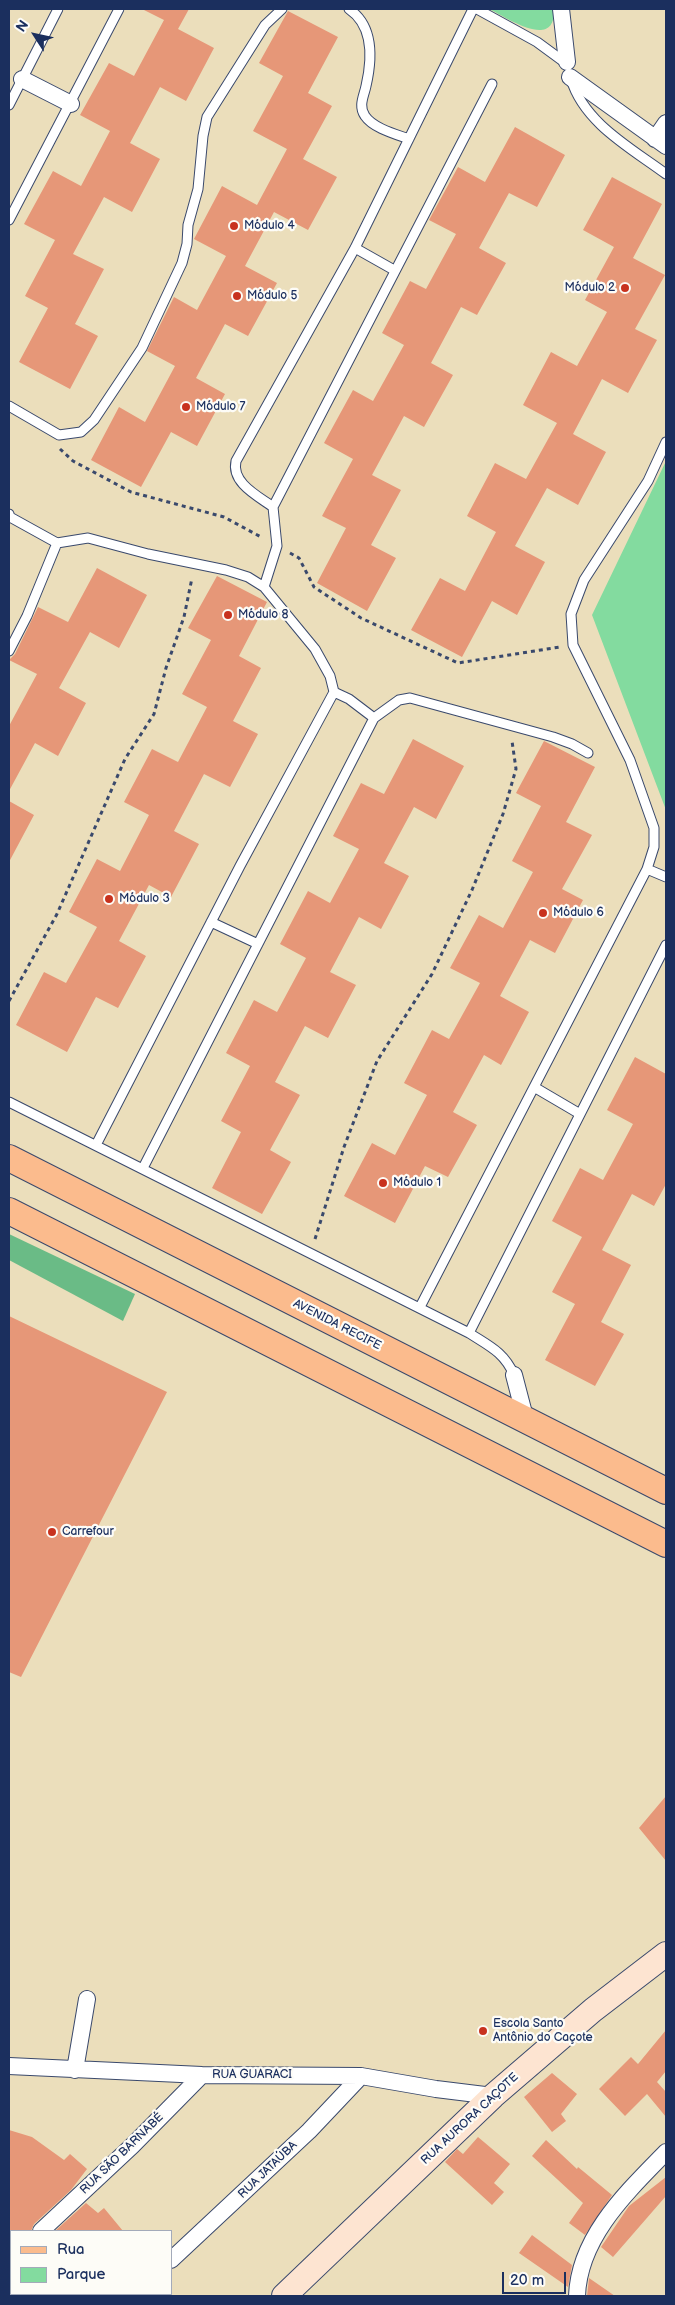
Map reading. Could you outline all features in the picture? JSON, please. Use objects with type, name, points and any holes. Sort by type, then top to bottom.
[{"type":"main road","name":"AVENIDA RECIFE","points":[[9,1158],[666,1491]]},
{"type":"main road","points":[[9,1211],[666,1544]]},
{"type":"main road","name":"RUA AURORA CAÇOTE","points":[[284,2296],[493,2096],[593,2010],[666,1954]]},
{"type":"street","points":[[561,9],[568,70],[661,143],[666,123]]},
{"type":"street","points":[[22,79],[71,104]]},
{"type":"street","points":[[514,1375],[526,1421]]},
{"type":"street","points":[[75,2070],[87,1999]]},
{"type":"street","name":"RUA GUARACI","points":[[9,2066],[202,2075],[361,2076],[436,2089],[493,2096]]},
{"type":"street","name":"RUA SÃO BARNABÉ","points":[[42,2230],[132,2146],[202,2075]]},
{"type":"street","name":"RUA JATAÚBA","points":[[172,2259],[302,2137],[361,2076]]},
{"type":"street","points":[[576,2296],[577,2279],[586,2253],[604,2222],[634,2185],[666,2152]]},
{"type":"lane","points":[[9,105],[58,9]]},
{"type":"lane","points":[[9,220],[119,9]]},
{"type":"lane","points":[[9,406],[59,434],[82,432],[94,420],[142,348],[182,263],[187,244],[188,225],[198,189],[202,136],[207,117],[265,26],[282,9]]},
{"type":"lane","points":[[349,9],[367,31],[371,51],[366,86],[361,104],[365,116],[379,127],[408,139]]},
{"type":"lane","points":[[273,507],[239,480],[234,470],[236,461],[355,248],[473,9]]},
{"type":"lane","points":[[477,9],[536,42],[568,70],[575,92],[590,113],[611,133],[666,174]]},
{"type":"lane","points":[[264,587],[277,546],[273,507],[394,270],[492,84]]},
{"type":"lane","points":[[355,248],[394,270]]},
{"type":"lane","points":[[420,1307],[646,869],[654,847],[654,828],[630,760],[573,645],[571,614],[584,580],[648,480],[666,442]]},
{"type":"lane","points":[[9,516],[57,543],[88,538],[248,576],[264,587],[315,649],[330,676],[334,692],[211,922],[96,1145]]},
{"type":"lane","points":[[9,651],[27,616],[57,543]]},
{"type":"lane","points":[[334,692],[349,699],[374,718]]},
{"type":"lane","points":[[143,1168],[374,718],[399,700],[410,698],[509,723],[572,744],[588,753]]},
{"type":"lane","points":[[646,869],[666,877]]},
{"type":"lane","points":[[211,922],[258,944]]},
{"type":"lane","points":[[469,1333],[666,945]]},
{"type":"lane","points":[[534,1087],[580,1114]]},
{"type":"lane","points":[[9,1102],[469,1333],[498,1351],[508,1361],[514,1375]]},
{"type":"path","points":[[9,1001],[57,914],[124,758],[154,714],[166,668],[184,616],[194,564]]},
{"type":"path","points":[[310,1254],[344,1147],[377,1061],[432,974],[472,890],[504,814],[516,769],[509,723]]},
{"type":"green space","points":[[489,9],[554,9],[552,22],[547,28],[539,30],[518,24]]},
{"type":"green space","points":[[666,461],[666,810],[592,615]]},
{"type":"green space","points":[[9,1234],[135,1294],[123,1321],[9,1260]]},
{"type":"building","points":[[142,9],[189,9],[178,29],[214,48],[186,101],[160,87],[130,143],[160,159],[132,212],[104,197],[73,254],[104,269],[75,324],[98,336],[70,389],[19,362],[48,308],[25,296],[55,240],[24,224],[53,171],[81,186],[110,131],[80,115],[109,63],[134,76],[164,20]]},
{"type":"building","points":[[288,11],[338,37],[308,93],[332,106],[303,159],[337,177],[308,230],[274,212],[245,266],[277,283],[248,336],[225,324],[196,378],[225,394],[197,446],[171,432],[141,487],[91,460],[119,407],[145,422],[175,366],[147,351],[174,297],[197,310],[226,256],[194,239],[222,186],[257,205],[287,149],[253,131],[283,76],[259,63]]},
{"type":"building","points":[[515,127],[565,155],[537,207],[509,193],[479,248],[506,263],[477,315],[461,307],[431,363],[453,375],[424,427],[404,416],[372,475],[401,490],[371,545],[396,558],[367,611],[317,583],[346,528],[322,516],[353,459],[324,443],[353,390],[373,401],[404,345],[382,333],[410,281],[426,289],[456,234],[429,220],[458,167],[485,182]]},
{"type":"building","points":[[612,177],[662,204],[633,258],[665,275],[635,329],[657,340],[628,393],[602,379],[573,434],[606,452],[578,505],[547,488],[515,546],[545,562],[517,615],[492,601],[462,657],[411,630],[440,578],[465,591],[496,532],[467,516],[495,463],[526,479],[557,423],[523,405],[551,352],[577,366],[607,312],[585,300],[614,247],[583,230]]},
{"type":"building","points":[[97,568],[147,595],[119,648],[90,632],[59,688],[86,703],[58,756],[35,743],[9,791],[9,726],[37,674],[9,660],[15,654],[38,607],[68,622]]},
{"type":"building","points":[[217,576],[267,602],[239,656],[261,668],[233,721],[258,734],[230,787],[204,774],[174,831],[199,844],[171,897],[149,885],[119,941],[146,956],[118,1008],[96,997],[67,1052],[16,1025],[44,972],[66,983],[97,927],[69,912],[97,859],[120,871],[149,815],[124,802],[152,749],[178,762],[207,707],[182,694],[211,640],[188,628]]},
{"type":"building","points":[[413,739],[464,766],[436,819],[414,807],[384,863],[409,876],[381,929],[359,917],[330,972],[356,985],[328,1038],[305,1026],[275,1082],[300,1095],[270,1150],[291,1162],[262,1214],[212,1188],[241,1132],[221,1121],[250,1066],[226,1053],[254,1000],[277,1012],[306,958],[280,944],[308,891],[330,903],[359,849],[333,836],[361,783],[384,794]]},
{"type":"building","points":[[544,741],[595,767],[566,822],[592,835],[562,889],[583,900],[555,953],[530,940],[500,996],[529,1012],[501,1065],[484,1055],[453,1112],[477,1125],[448,1177],[425,1166],[395,1223],[344,1196],[372,1143],[395,1155],[427,1095],[404,1083],[432,1030],[449,1039],[480,983],[450,968],[479,915],[503,928],[533,872],[512,861],[541,806],[516,793]]},
{"type":"building","points":[[9,801],[34,815],[9,862]]},
{"type":"building","points":[[635,1057],[666,1074],[666,1184],[654,1206],[632,1194],[602,1250],[631,1265],[601,1322],[624,1334],[595,1386],[545,1360],[575,1304],[552,1292],[582,1237],[552,1221],[580,1168],[603,1180],[633,1124],[607,1110]]},
{"type":"building","name":"Carrefour","points":[[9,1316],[167,1392],[21,1677],[9,1672]]},
{"type":"building","points":[[666,1796],[666,1861],[639,1828]]},
{"type":"building","points":[[666,2030],[666,2071],[657,2082],[666,2092],[666,2117],[647,2094],[625,2116],[599,2089],[631,2057],[638,2064]]},
{"type":"building","points":[[552,2073],[577,2094],[561,2114],[566,2121],[552,2132],[524,2097]]},
{"type":"building","points":[[9,2130],[32,2137],[64,2160],[70,2154],[87,2169],[71,2190],[34,2224],[31,2230],[9,2231]]},
{"type":"building","points":[[478,2137],[510,2164],[494,2183],[504,2192],[492,2205],[445,2162],[457,2149],[463,2154]]},
{"type":"building","points":[[546,2140],[577,2169],[578,2167],[612,2195],[585,2235],[569,2223],[583,2203],[532,2156]]},
{"type":"building","points":[[666,2177],[666,2196],[613,2257],[601,2247],[629,2206]]},
{"type":"building","points":[[86,2203],[98,2213],[104,2208],[122,2230],[56,2230]]},
{"type":"building","points":[[532,2235],[572,2265],[568,2287],[519,2253]]},
{"type":"building","points":[[589,2278],[615,2296],[587,2296]]},
{"type":"place","name":"Módulo 4","points":[[234,226]]},
{"type":"place","name":"Módulo 2","points":[[625,288]]},
{"type":"place","name":"Módulo 5","points":[[237,296]]},
{"type":"place","name":"Módulo 7","points":[[186,407]]},
{"type":"place","name":"Módulo 8","points":[[228,615]]},
{"type":"place","name":"Módulo 3","points":[[109,899]]},
{"type":"place","name":"Módulo 6","points":[[543,913]]},
{"type":"place","name":"Módulo 1","points":[[383,1183]]},
{"type":"place","name":"Carrefour","points":[[52,1532]]},
{"type":"place","name":"Escola Santo Antônio do Caçote","points":[[483,2031]]}]
